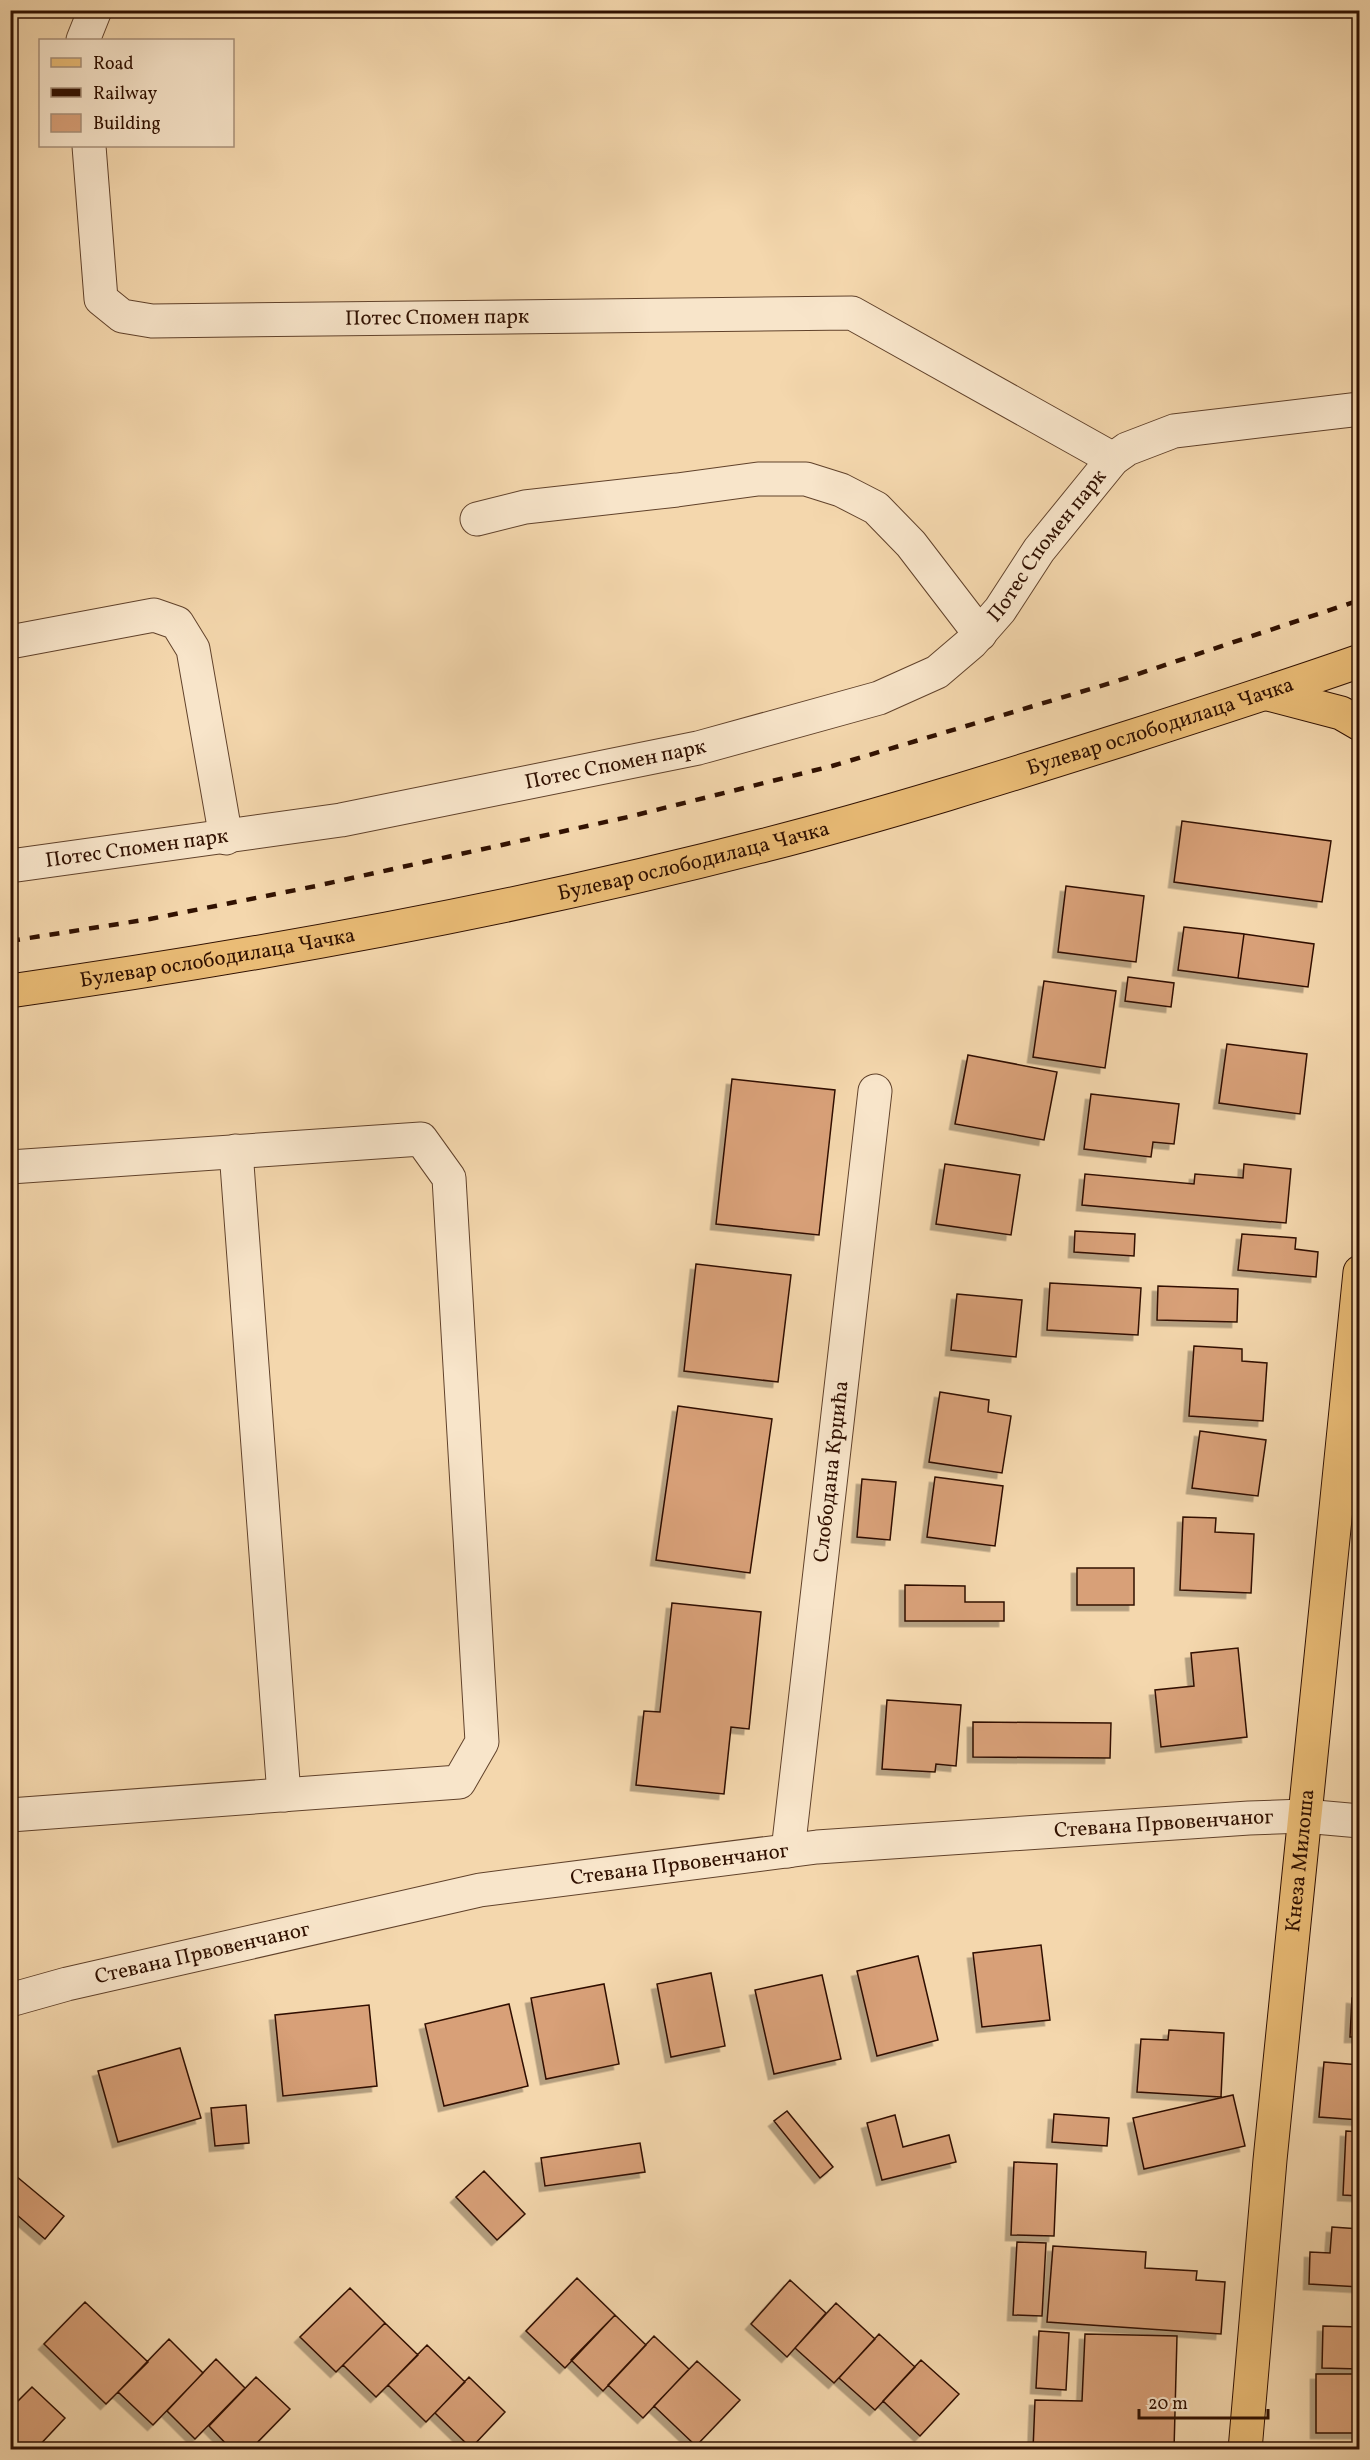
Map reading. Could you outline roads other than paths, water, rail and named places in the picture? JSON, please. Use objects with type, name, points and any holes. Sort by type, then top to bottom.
[{"type":"main road","name":"Булевар ослободилаца Чачка","points":[[10,991],[199,963],[387,930],[763,846],[966,789],[1268,694],[1359,661]]},
{"type":"main road","points":[[1268,694],[1341,713],[1359,724]]},
{"type":"main road","name":"Кнеза Милоша","points":[[1245,2450],[1270,2160],[1359,1272]]},
{"type":"street","points":[[83,39],[95,10]]},
{"type":"street","name":"Потес Спомен парк","points":[[89,147],[101,299],[122,316],[152,321],[852,313],[1113,459]]},
{"type":"street","name":"Потес Спомен парк","points":[[10,866],[226,838],[341,820],[710,745],[879,698],[937,672],[980,634],[1000,610],[1039,550],[1113,459],[1127,449],[1174,431],[1359,409]]},
{"type":"street","points":[[477,519],[535,505],[758,479],[806,478],[841,490],[876,508],[911,544],[980,634]]},
{"type":"street","points":[[10,642],[154,615],[177,623],[193,649],[226,838]]},
{"type":"street","name":"Слободана Крџића","points":[[788,1851],[875,1091]]},
{"type":"street","points":[[10,1167],[421,1139],[448,1178],[482,1742],[459,1782],[10,1815]]},
{"type":"street","points":[[236,1151],[284,1795]]},
{"type":"street","name":"Стевана Првовенчаног","points":[[10,2000],[67,1984],[480,1890],[817,1847],[1304,1816],[1359,1821]]},
{"type":"railway","points":[[10,941],[150,919],[316,886],[628,817],[832,766],[1114,682],[1360,600]]}]
